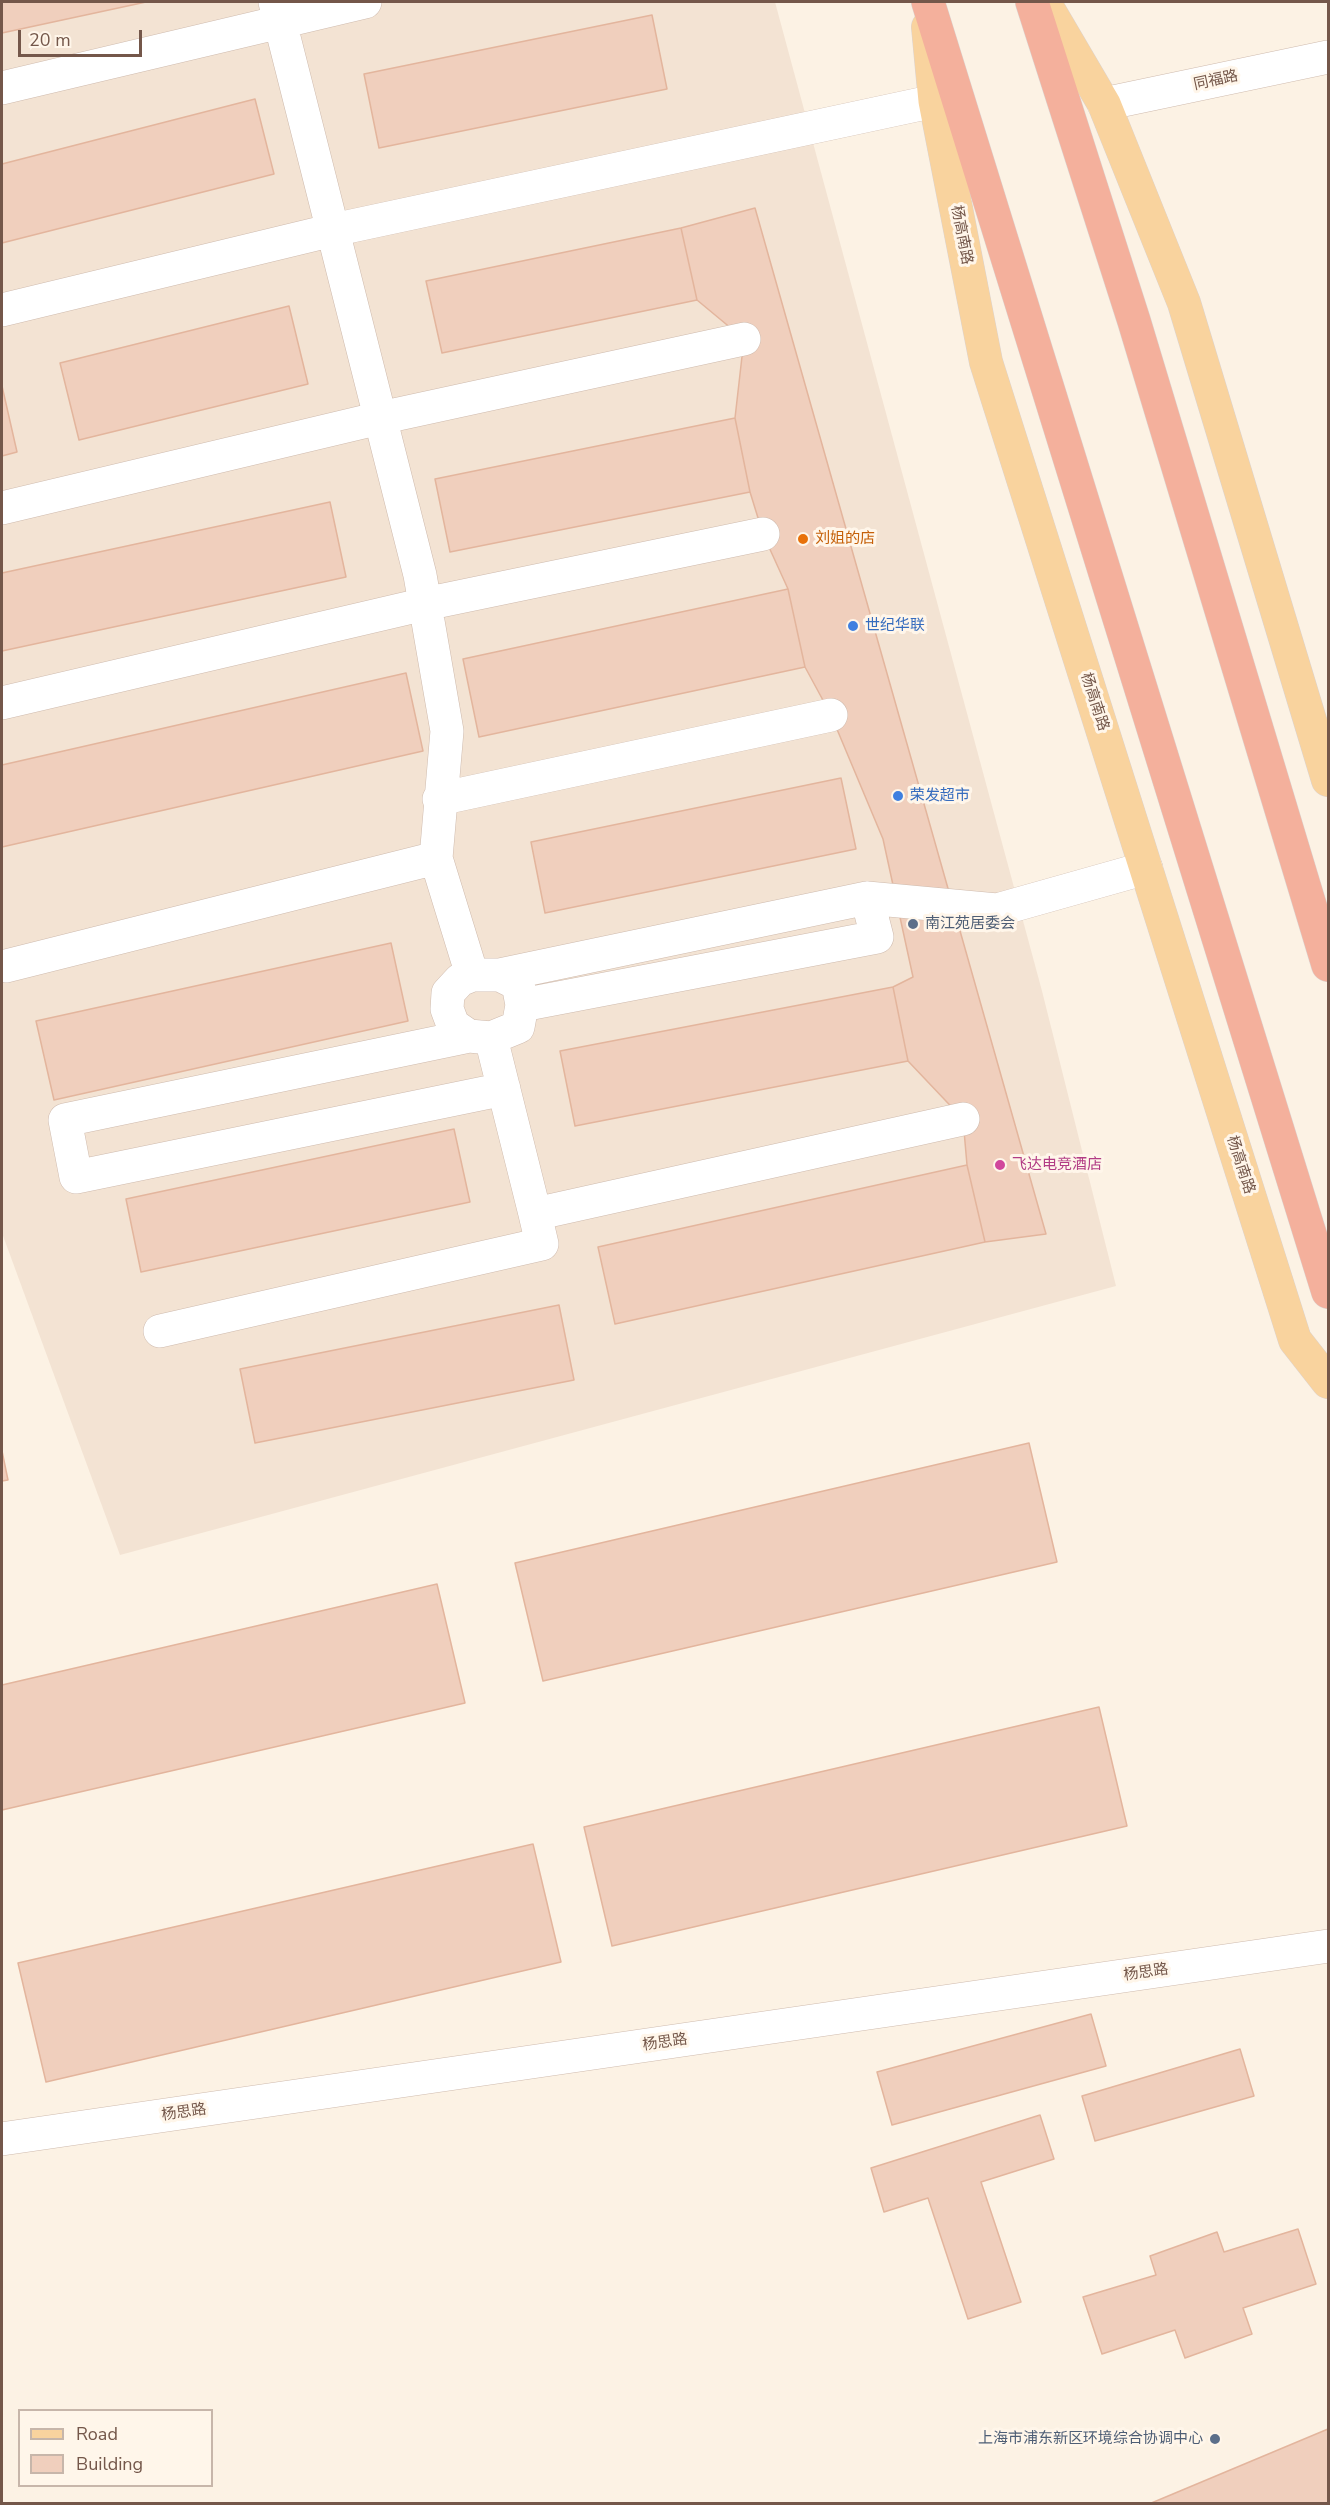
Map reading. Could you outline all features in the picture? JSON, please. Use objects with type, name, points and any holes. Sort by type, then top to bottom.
[{"type":"highway","name":"杨高南路","points":[[927,2],[1329,1292]]},
{"type":"highway","points":[[1032,2],[1134,321],[1329,965]]},
{"type":"main road","name":"杨高南路","points":[[927,2],[935,101],[986,362],[1295,1340],[1329,1382]]},
{"type":"main road","points":[[1044,2],[1104,104],[1184,303],[1329,780]]},
{"type":"street","points":[[2,88],[278,11],[365,2]]},
{"type":"street","points":[[278,11],[420,574],[447,730],[436,858],[486,975]]},
{"type":"street","name":"同福路","points":[[1104,104],[1329,57]]},
{"type":"street","points":[[2,310],[333,231],[935,101]]},
{"type":"street","points":[[2,508],[380,418],[744,339]]},
{"type":"street","points":[[2,703],[425,604],[763,534]]},
{"type":"street","points":[[440,799],[831,715]]},
{"type":"street","points":[[6,966],[436,858]]},
{"type":"street","points":[[160,1330],[542,1244],[504,1089],[480,1037],[453,1025],[447,1009],[448,993],[460,980],[867,898],[997,910],[1146,868]]},
{"type":"street","points":[[522,1005],[877,937],[867,898]]},
{"type":"street","points":[[486,975],[518,984],[522,1005],[518,1028],[65,1120],[76,1177],[504,1089]]},
{"type":"street","points":[[535,1214],[963,1119]]},
{"type":"street","name":"杨思路","points":[[2,2139],[1329,1946]]},
{"type":"shaded area","points":[[2,2],[775,2],[1042,991],[1116,1286],[120,1555],[2,1233]]},
{"type":"building","points":[[2,2],[146,2],[2,33]]},
{"type":"building","points":[[652,15],[667,89],[379,148],[364,74]]},
{"type":"building","points":[[255,99],[274,174],[2,243],[2,164]]},
{"type":"building","points":[[755,208],[1046,1234],[985,1242],[967,1165],[963,1119],[908,1061],[893,987],[913,977],[883,839],[831,715],[805,667],[788,589],[763,534],[750,492],[735,418],[744,339],[697,300],[681,228]]},
{"type":"building","points":[[681,228],[697,300],[442,353],[426,281]]},
{"type":"building","points":[[289,306],[308,384],[79,440],[60,363]]},
{"type":"building","points":[[2,386],[17,452],[2,456]]},
{"type":"building","points":[[735,418],[750,492],[450,552],[435,479]]},
{"type":"building","points":[[330,502],[346,577],[2,651],[2,573]]},
{"type":"building","points":[[788,589],[805,667],[479,737],[463,659]]},
{"type":"building","points":[[406,673],[423,751],[2,847],[2,765]]},
{"type":"building","points":[[841,778],[856,849],[545,913],[531,842]]},
{"type":"building","points":[[391,943],[408,1021],[54,1100],[36,1021]]},
{"type":"building","points":[[893,987],[908,1061],[575,1126],[560,1051]]},
{"type":"building","points":[[454,1129],[470,1202],[141,1272],[126,1199]]},
{"type":"building","points":[[967,1165],[985,1242],[615,1324],[598,1247]]},
{"type":"building","points":[[559,1305],[574,1380],[255,1443],[240,1369]]},
{"type":"building","points":[[1029,1443],[1057,1562],[543,1681],[515,1563]]},
{"type":"building","points":[[2,1451],[8,1480],[2,1481]]},
{"type":"building","points":[[437,1584],[465,1703],[2,1810],[2,1685]]},
{"type":"building","points":[[1099,1707],[1127,1826],[612,1946],[584,1827]]},
{"type":"building","points":[[533,1844],[561,1962],[46,2082],[18,1963]]},
{"type":"building","points":[[1091,2014],[1106,2066],[892,2125],[877,2072]]},
{"type":"building","points":[[1240,2049],[1254,2096],[1095,2141],[1082,2096]]},
{"type":"building","points":[[1040,2115],[1054,2159],[981,2182],[1021,2302],[968,2319],[928,2198],[884,2212],[871,2168]]},
{"type":"building","points":[[1298,2229],[1316,2284],[1243,2308],[1252,2334],[1185,2358],[1175,2330],[1102,2354],[1083,2297],[1156,2275],[1150,2256],[1217,2232],[1224,2252]]},
{"type":"building","points":[[1328,2429],[1328,2504],[1149,2504]]},
{"type":"place","name":"刘姐的店","points":[[803,539]]},
{"type":"place","name":"世纪华联","points":[[853,626]]},
{"type":"place","name":"荣发超市","points":[[898,796]]},
{"type":"place","name":"南江苑居委会","points":[[913,924]]},
{"type":"place","name":"飞达电竞酒店","points":[[1000,1165]]},
{"type":"place","name":"上海市浦东新区环境综合协调中心","points":[[1215,2439]]}]
